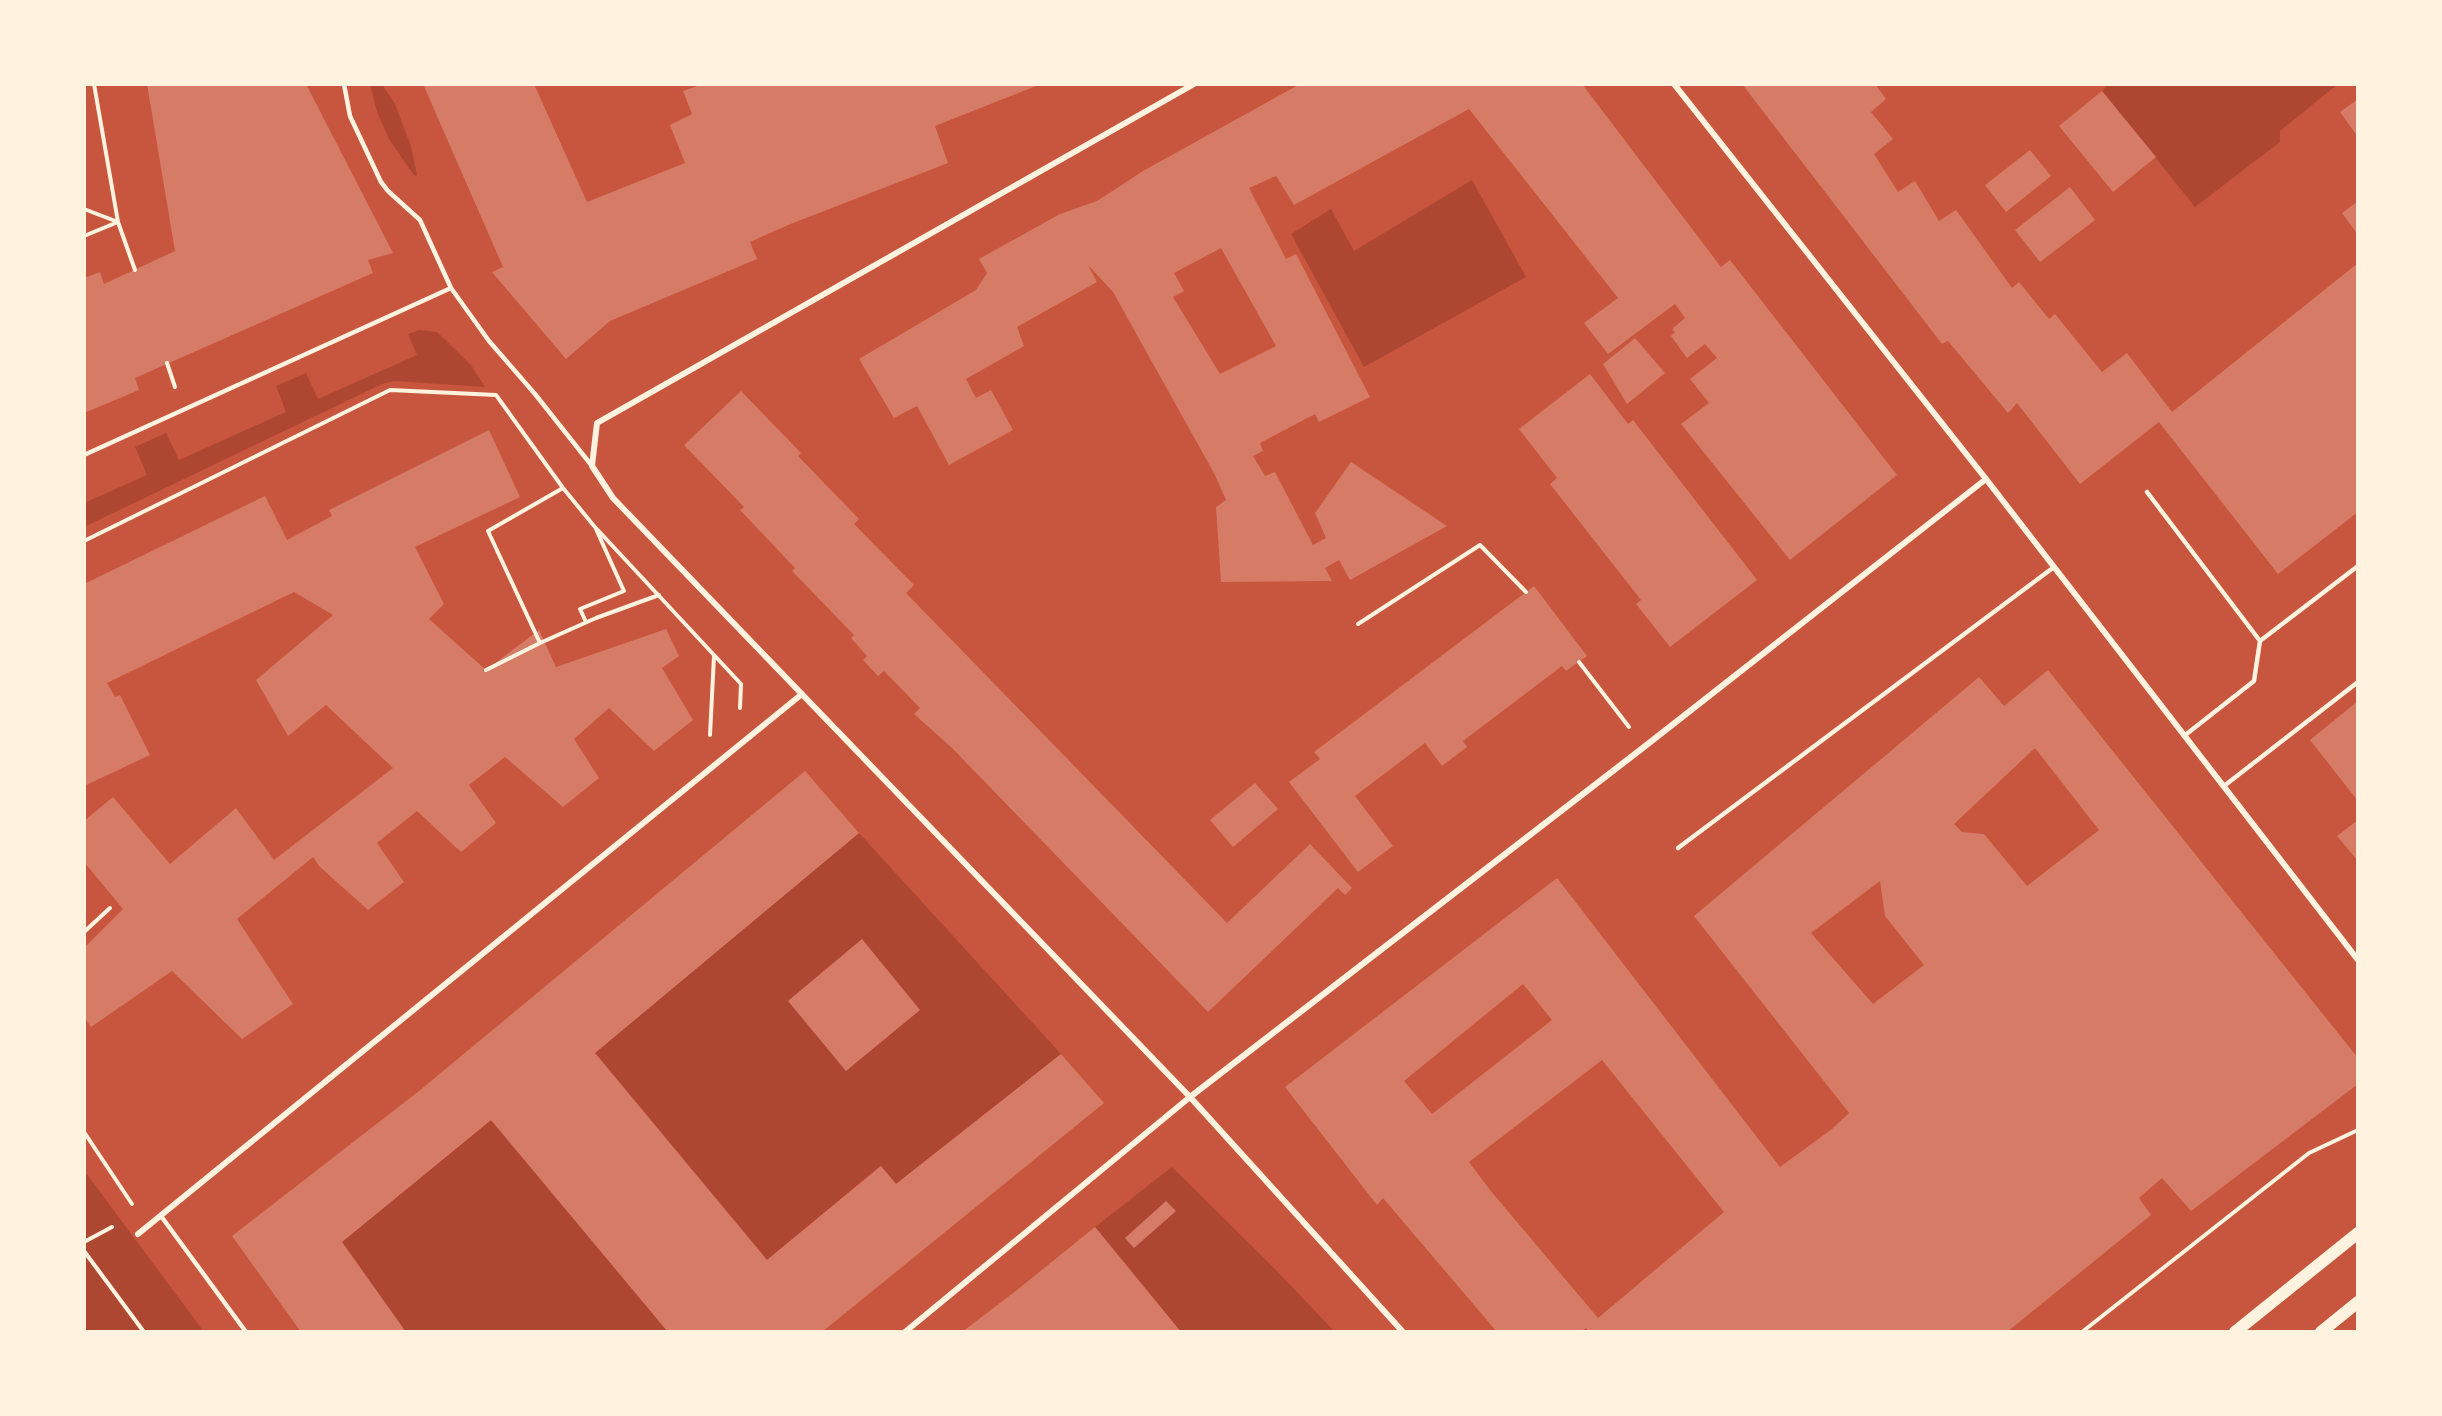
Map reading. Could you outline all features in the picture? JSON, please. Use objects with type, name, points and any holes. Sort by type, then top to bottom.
[{"type":"main road","points":[[2235,1332],[2358,1233]]},
{"type":"main road","points":[[2321,1332],[2358,1302]]},
{"type":"street","points":[[1194,84],[597,423],[592,466],[613,498],[1190,1097],[1403,1332]]},
{"type":"street","points":[[1674,84],[1986,479],[2358,960]]},
{"type":"street","points":[[904,1332],[1190,1097],[1644,747],[1986,479]]},
{"type":"street","points":[[138,1234],[802,694]]},
{"type":"lane","points":[[344,84],[350,116],[381,182],[420,220],[451,288],[489,341],[592,466]]},
{"type":"lane","points":[[84,455],[451,288]]},
{"type":"lane","points":[[2147,492],[2260,641]]},
{"type":"lane","points":[[2184,736],[2254,681],[2260,641],[2358,566]]},
{"type":"lane","points":[[1678,848],[2054,567]]},
{"type":"lane","points":[[2224,786],[2358,682]]},
{"type":"lane","points":[[160,1216],[246,1332]]},
{"type":"path","points":[[94,84],[118,222],[135,270]]},
{"type":"path","points":[[84,209],[118,222]]},
{"type":"path","points":[[84,236],[118,222]]},
{"type":"path","points":[[84,540],[390,390],[496,395],[563,488],[594,526],[741,684],[740,709]]},
{"type":"path","points":[[540,643],[488,531],[563,488]]},
{"type":"path","points":[[586,622],[580,609],[624,591],[594,526]]},
{"type":"path","points":[[1358,624],[1480,545],[1526,592]]},
{"type":"path","points":[[486,670],[586,622],[659,595]]},
{"type":"path","points":[[1579,662],[1644,747]]},
{"type":"path","points":[[710,738],[717,732]]},
{"type":"path","points":[[84,932],[110,908]]},
{"type":"path","points":[[2082,1332],[2309,1153],[2358,1130]]},
{"type":"path","points":[[84,1132],[136,1210]]},
{"type":"path","points":[[84,1251],[144,1332]]},
{"type":"shaded area","points":[[370,84],[382,84],[395,104],[411,146],[417,175],[415,176],[389,139],[377,112]]},
{"type":"shaded area","points":[[2109,84],[2338,84],[2280,131],[2280,142],[2195,207],[2102,91]]},
{"type":"shaded area","points":[[1472,180],[1526,277],[1364,367],[1291,234],[1331,209],[1354,251]]},
{"type":"shaded area","points":[[419,330],[437,332],[471,365],[485,387],[394,381],[382,384],[84,527],[84,503],[147,475],[135,447],[166,433],[179,460],[286,412],[276,386],[306,373],[318,399],[417,355],[408,334]]},
{"type":"shaded area","points":[[859,833],[1061,1054],[896,1184],[880,1166],[767,1260],[595,1053]]},
{"type":"shaded area","points":[[491,1120],[668,1332],[405,1332],[342,1242]]},
{"type":"shaded area","points":[[1172,1167],[1335,1332],[1181,1332],[1095,1227]]},
{"type":"shaded area","points":[[84,1171],[89,1177],[204,1332],[84,1332]]},
{"type":"building","points":[[147,84],[306,84],[393,253],[368,260],[373,273],[135,378],[139,390],[84,413],[84,278],[100,272],[104,284],[175,251]]},
{"type":"building","points":[[423,84],[534,84],[587,202],[685,163],[670,125],[692,114],[683,91],[703,84],[1041,84],[935,126],[948,163],[750,242],[757,259],[610,321],[566,359],[492,272],[503,267]]},
{"type":"building","points":[[1300,84],[1582,84],[1721,267],[1730,260],[1897,475],[1790,560],[1681,424],[1709,403],[1690,379],[1717,358],[1705,344],[1687,358],[1671,336],[1675,332],[1672,329],[1685,318],[1675,304],[1608,354],[1584,323],[1618,298],[1469,109],[1294,205],[1276,176],[1249,188],[1286,259],[1296,254],[1370,397],[1319,422],[1315,414],[1260,443],[1263,451],[1253,456],[1265,476],[1275,472],[1313,545],[1326,538],[1315,513],[1351,462],[1447,526],[1350,580],[1339,560],[1325,568],[1332,581],[1221,582],[1216,507],[1226,500],[1215,475],[1113,292],[1088,265],[1097,282],[1017,327],[1024,346],[966,379],[976,398],[991,390],[1013,430],[949,465],[917,406],[894,418],[859,359],[976,290],[987,273],[979,259],[1060,214],[1097,201],[1143,171]],"holes":[[[1221,248],[1276,346],[1220,374],[1173,297],[1184,291],[1174,273]]]},
{"type":"building","points":[[1742,84],[1875,84],[1886,99],[1871,112],[1893,139],[1874,154],[1898,192],[1915,181],[1939,221],[1956,210],[2012,288],[2019,282],[2049,319],[2055,314],[2102,372],[2127,353],[2172,412],[2358,263],[2358,512],[2278,574],[2159,422],[2080,484],[2017,403],[2008,413],[1948,341],[1942,344]]},
{"type":"building","points":[[2102,91],[2156,157],[2113,192],[2059,126]]},
{"type":"building","points":[[2358,99],[2358,137],[2340,112]]},
{"type":"building","points":[[2030,150],[2051,176],[2006,212],[1985,185]]},
{"type":"building","points":[[2070,187],[2095,220],[2040,262],[2015,230]]},
{"type":"building","points":[[2358,201],[2358,235],[2342,213]]},
{"type":"building","points":[[1635,338],[1665,373],[1627,404],[1603,364]]},
{"type":"building","points":[[1590,374],[1628,424],[1633,420],[1757,580],[1670,647],[1636,604],[1641,600],[1550,484],[1557,478],[1519,429]]},
{"type":"building","points":[[741,391],[801,453],[798,456],[859,519],[854,524],[914,585],[906,593],[1227,923],[1310,844],[1352,888],[1345,895],[1338,888],[1208,1012],[952,748],[914,714],[920,708],[884,671],[878,676],[863,660],[867,656],[851,638],[854,635],[792,571],[795,568],[740,510],[744,507],[684,445]]},
{"type":"building","points":[[489,430],[520,497],[415,547],[444,604],[429,619],[486,670],[539,630],[556,667],[666,629],[679,656],[662,668],[693,720],[654,751],[609,708],[574,739],[599,778],[563,807],[505,757],[469,785],[496,823],[461,852],[417,811],[377,843],[404,882],[368,910],[319,866],[313,857],[237,919],[293,1004],[242,1039],[172,971],[91,1027],[84,1017],[84,948],[123,909],[84,862],[84,821],[113,797],[170,864],[236,808],[274,860],[393,768],[326,705],[288,736],[256,680],[333,615],[294,592],[107,683],[115,697],[120,695],[150,755],[84,786],[84,584],[265,496],[287,540],[332,516],[329,510]]},
{"type":"building","points":[[1534,586],[1587,656],[1566,671],[1562,666],[1463,741],[1467,747],[1442,766],[1425,743],[1355,796],[1393,846],[1358,872],[1289,782],[1320,759],[1314,752]]},
{"type":"building","points":[[2048,670],[2358,1058],[2358,1084],[2191,1211],[2162,1178],[2139,1198],[2151,1215],[2007,1332],[1589,1332],[1586,1328],[1581,1332],[1497,1332],[1383,1198],[1377,1205],[1285,1087],[1557,878],[1780,1167],[1832,1129],[1849,1113],[1694,916],[1979,677],[2004,706]],"holes":[[[2035,748],[2099,830],[2027,886],[1984,834],[1962,832],[1954,824]],[[1880,881],[1885,916],[1924,965],[1873,1004],[1811,933]],[[1523,984],[1552,1020],[1432,1114],[1404,1081]],[[1602,1060],[1724,1212],[1598,1318],[1469,1162]]]},
{"type":"building","points":[[2358,701],[2358,801],[2310,740]]},
{"type":"building","points":[[805,771],[859,833],[595,1053],[767,1260],[881,1166],[896,1184],[1061,1054],[1104,1103],[822,1332],[668,1332],[491,1120],[342,1242],[406,1332],[301,1332],[232,1236],[419,1091]]},
{"type":"building","points":[[1255,783],[1278,809],[1233,847],[1210,820]]},
{"type":"building","points":[[2358,820],[2358,861],[2337,836]]},
{"type":"building","points":[[862,939],[920,1010],[846,1071],[788,1001]]},
{"type":"building","points":[[1166,1201],[1176,1211],[1134,1248],[1125,1238]]},
{"type":"building","points":[[1095,1227],[1181,1332],[962,1332],[1017,1290]]}]
